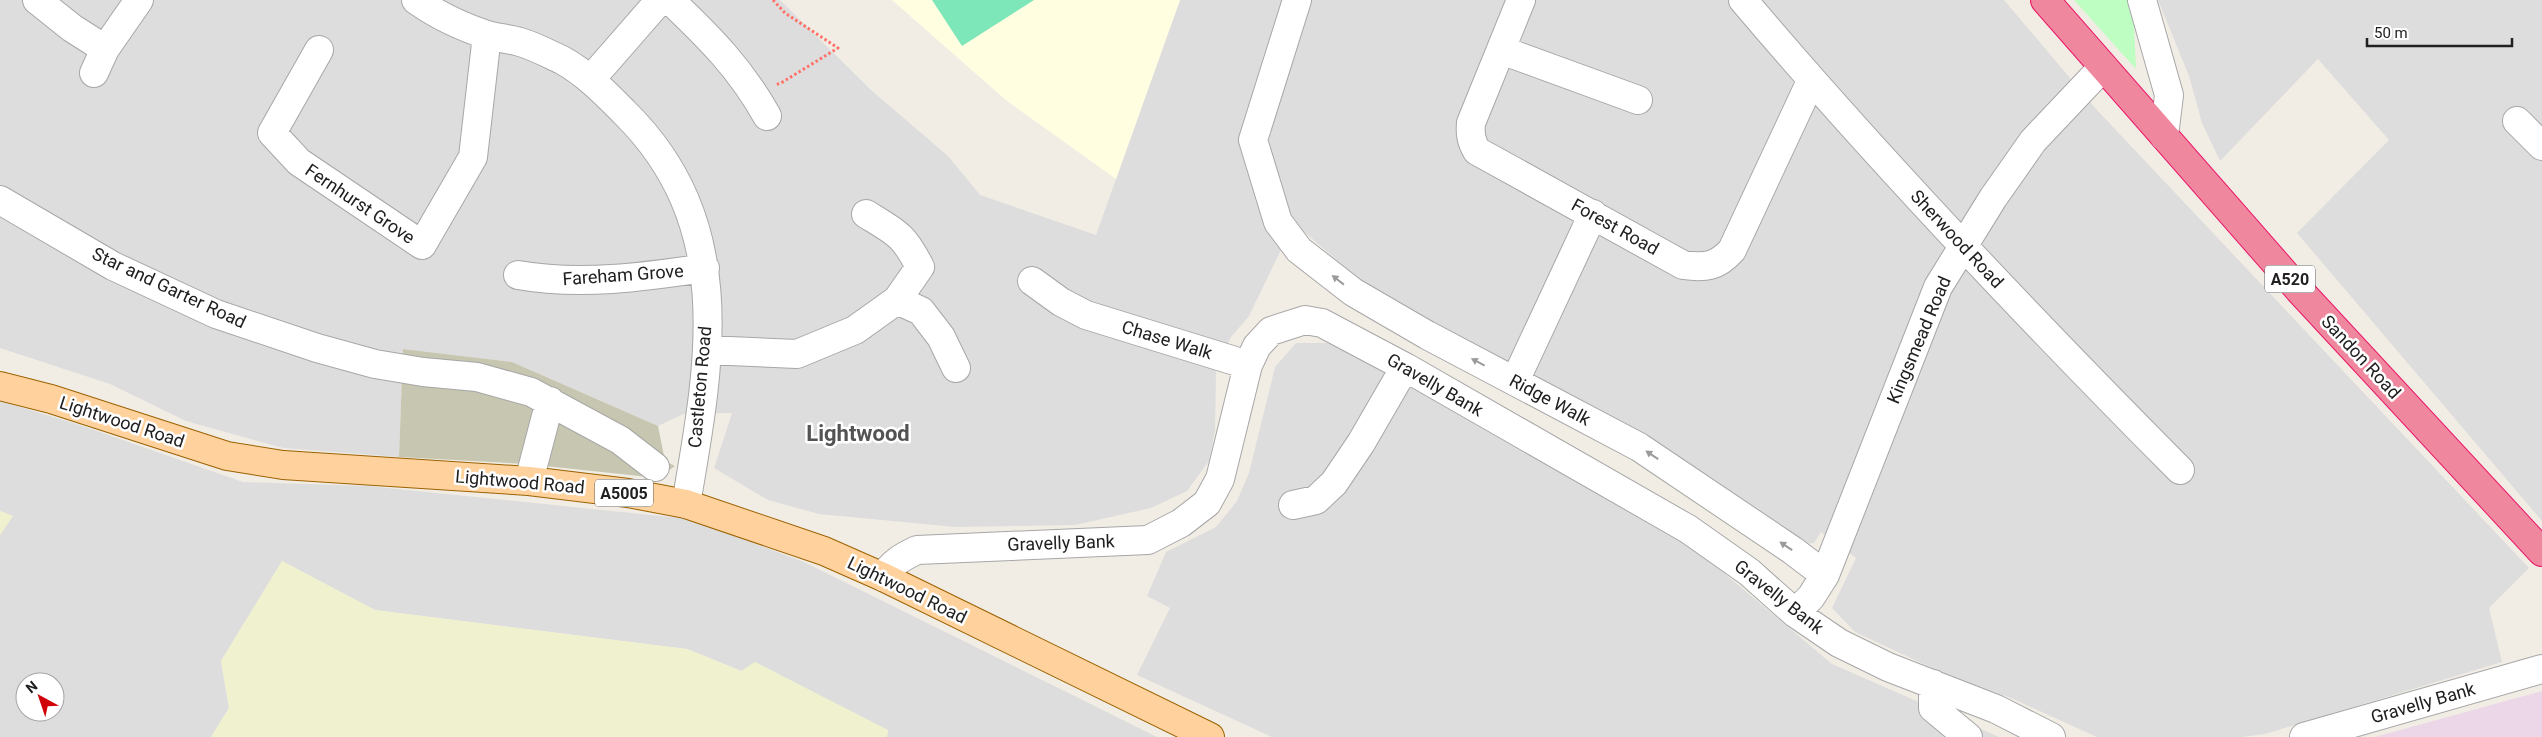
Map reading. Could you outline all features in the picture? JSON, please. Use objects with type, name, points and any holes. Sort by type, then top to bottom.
[{"type":"highway","name":"Sandon Road","points":[[2045,0],[2300,291],[2542,552]]},
{"type":"main road","name":"Lightwood Road","points":[[0,386],[51,399],[227,456],[283,465],[529,481],[628,493],[686,504],[824,551],[883,577],[1210,737]]},
{"type":"street","points":[[37,0],[72,28],[99,61],[139,0]]},
{"type":"street","name":"Castleton Road","points":[[416,0],[432,11],[487,35],[523,43],[561,60],[590,79],[640,128],[668,167],[687,203],[699,237],[705,268],[707,350],[700,421],[686,504]]},
{"type":"street","points":[[590,79],[660,0]]},
{"type":"street","points":[[670,0],[720,47],[753,90],[768,116]]},
{"type":"street","name":"Ridge Walk","points":[[1297,0],[1253,140],[1278,222],[1299,250],[1353,292],[1427,335],[1639,447],[1792,550],[1825,576]]},
{"type":"street","name":"Forest Road","points":[[1521,0],[1472,123],[1470,134],[1472,144],[1477,151],[1683,265],[1700,268],[1722,261],[1732,250],[1812,81]]},
{"type":"street","name":"Sherwood Road","points":[[1743,0],[1812,81],[2041,330],[2180,470]]},
{"type":"street","points":[[2142,0],[2169,95],[2164,136]]},
{"type":"street","name":"Fernhurst Grove","points":[[319,50],[272,133],[298,162],[422,245],[473,157],[487,35]]},
{"type":"street","points":[[1501,50],[1638,100]]},
{"type":"street","name":"Kingsmead Road","points":[[1795,613],[1811,597],[1825,576],[1938,287],[2033,141],[2103,68]]},
{"type":"street","name":"Star and Garter Road","points":[[0,200],[113,266],[216,314],[317,348],[375,364],[423,372],[477,377],[531,392],[620,440],[655,467]]},
{"type":"street","points":[[707,350],[797,354],[855,330],[897,300],[920,268],[910,247],[900,235],[866,214]]},
{"type":"street","points":[[1515,381],[1593,214]]},
{"type":"street","name":"Fareham Grove","points":[[533,284],[644,277],[705,268]]},
{"type":"street","name":"Chase Walk","points":[[1032,281],[1061,302],[1086,315],[1248,365]]},
{"type":"street","points":[[897,300],[921,310],[941,337],[956,368]]},
{"type":"street","name":"Gravelly Bank","points":[[883,577],[890,566],[902,556],[917,550],[1148,540],[1181,523],[1207,503],[1220,479],[1248,365],[1258,346],[1271,331],[1305,320],[1322,323],[1405,367],[1688,529],[1749,572],[1795,613],[1838,643],[1888,667],[1996,709],[2052,737]]},
{"type":"street","points":[[1293,505],[1316,500],[1334,483],[1356,450],[1405,367]]},
{"type":"street","points":[[529,481],[550,401]]},
{"type":"street","name":"Gravelly Bank","points":[[2304,737],[2542,669]]},
{"type":"street","points":[[1933,684],[1933,708],[1968,737]]},
{"type":"path","points":[[753,90],[781,83],[838,48],[784,13],[773,0]]},
{"type":"shaded area","points":[[0,0],[780,0],[871,90],[948,156],[980,195],[1096,235],[1180,0],[2004,0],[2097,110],[2529,568],[2489,608],[2502,662],[2265,734],[2242,737],[2097,737],[2011,698],[1949,676],[1855,632],[1832,608],[1856,558],[1821,532],[1814,543],[1797,545],[1371,290],[1294,223],[1249,316],[1231,337],[1216,369],[1215,431],[1209,461],[1187,491],[1151,508],[1075,525],[955,527],[819,514],[768,500],[714,468],[732,413],[683,414],[658,426],[512,362],[403,349],[399,457],[283,448],[186,421],[110,384],[0,348]]},
{"type":"shaded area","points":[[892,0],[1180,0],[1116,179],[1007,101]]},
{"type":"shaded area","points":[[2158,0],[2542,0],[2542,521],[2297,233],[2389,140],[2318,59],[2220,161],[2202,123],[2189,76]]},
{"type":"shaded area","points":[[1296,343],[1337,343],[1692,546],[1832,664],[1999,737],[1272,737],[1137,675],[1170,608],[1147,596],[1166,552],[1216,527],[1237,501],[1249,473],[1275,367]]},
{"type":"shaded area","points":[[403,349],[512,362],[658,426],[665,461],[675,466],[665,473],[649,477],[526,464],[399,457]]},
{"type":"shaded area","points":[[0,401],[77,424],[243,482],[368,486],[690,519],[804,562],[1157,737],[887,737],[888,730],[687,649],[375,610],[282,561],[221,661],[229,708],[211,737],[0,737],[0,535],[12,516],[0,511]]},
{"type":"shaded area","points":[[0,511],[13,516],[0,535]]},
{"type":"shaded area","points":[[282,561],[375,610],[687,649],[741,671],[755,662],[888,730],[887,737],[211,737],[229,708],[221,661]]},
{"type":"shaded area","points":[[2542,691],[2542,737],[2375,737]]},
{"type":"green space","points":[[932,0],[1034,0],[962,46]]},
{"type":"green space","points":[[2074,0],[2130,0],[2133,8],[2136,69]]},
{"type":"district","name":"Lightwood","points":[[858,433]]}]
